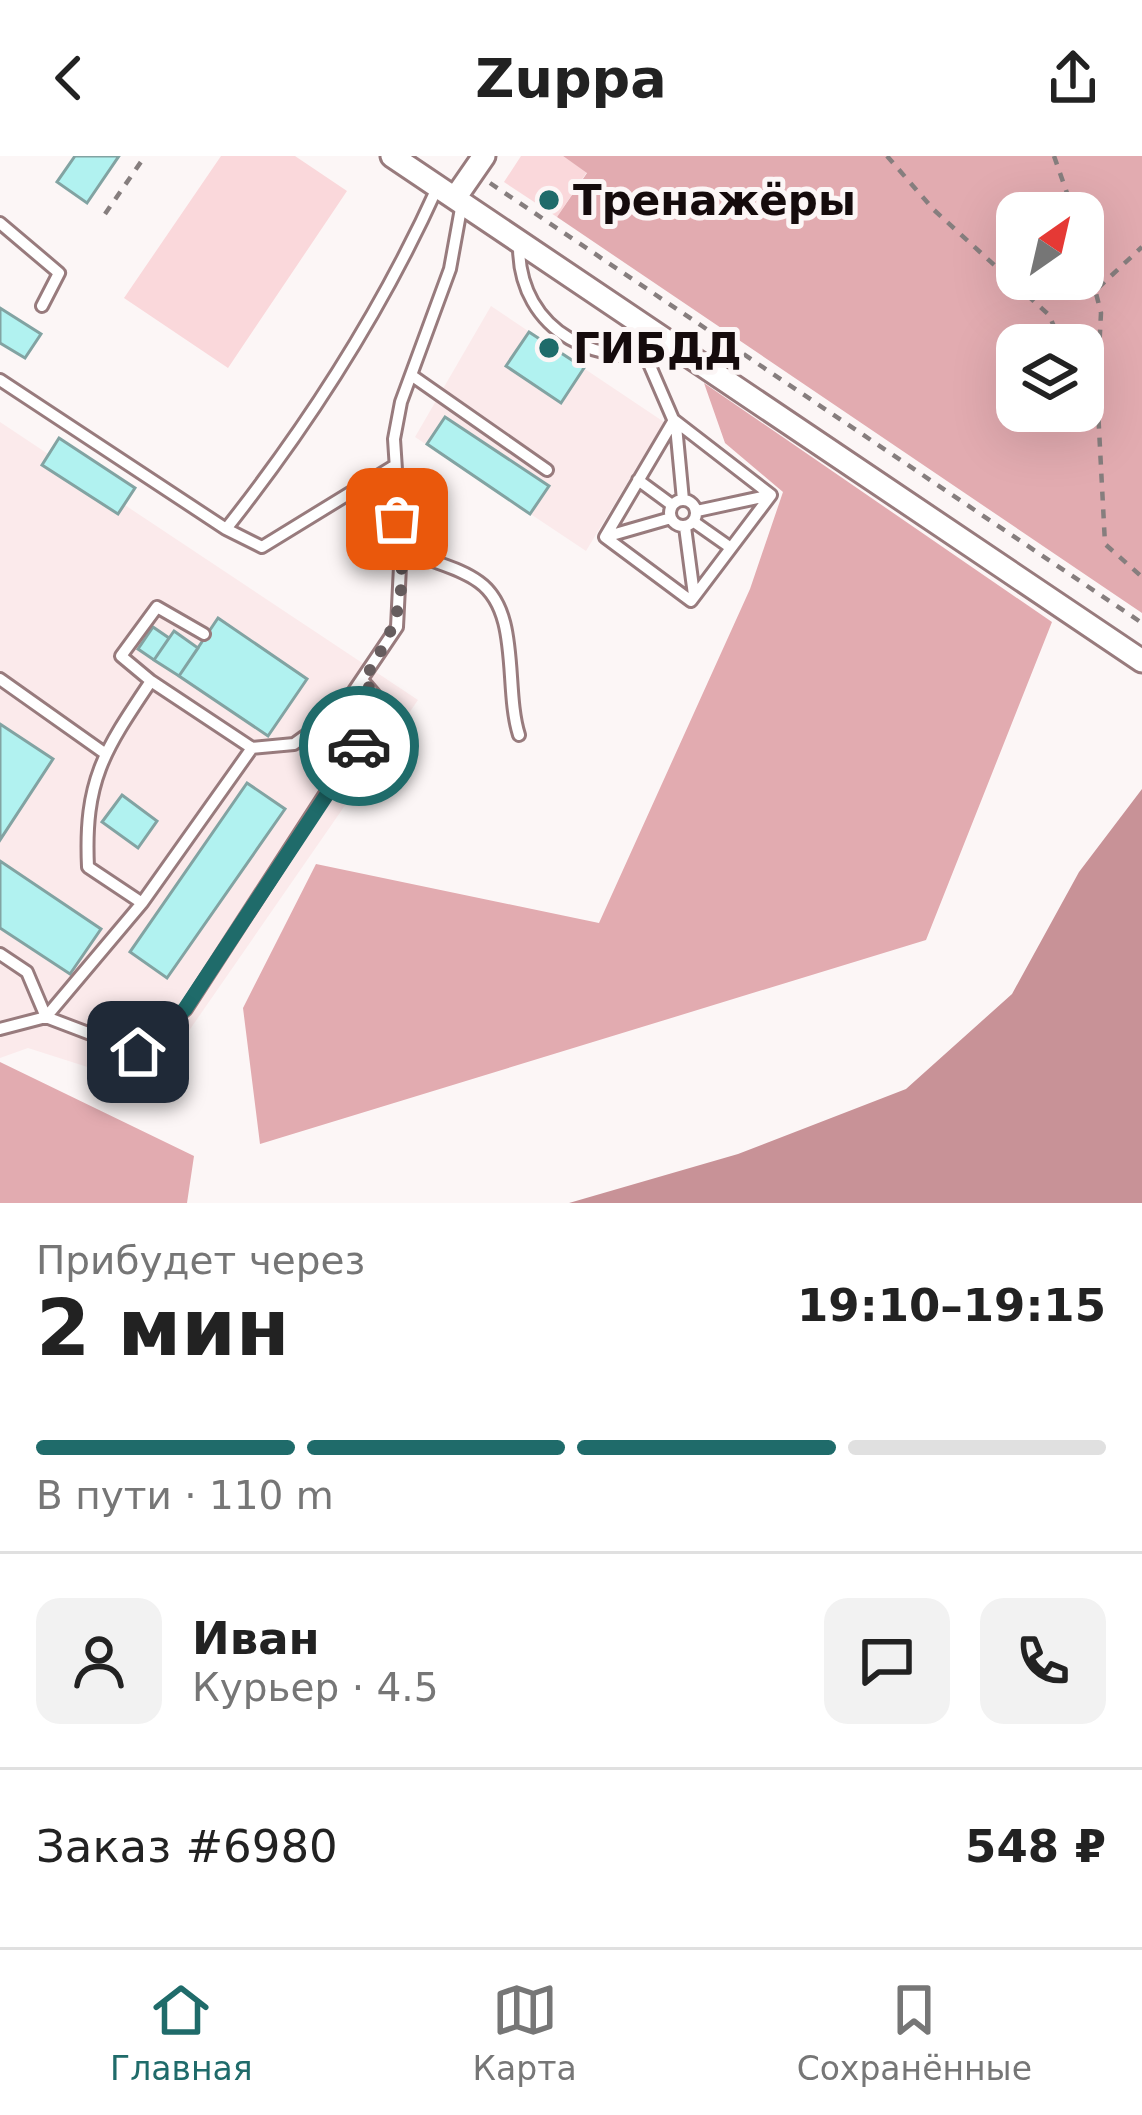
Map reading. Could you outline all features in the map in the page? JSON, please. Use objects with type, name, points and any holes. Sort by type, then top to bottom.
[{"type":"street","points":[[392,156],[1142,661]]},
{"type":"street","points":[[452,196],[478,164]]},
{"type":"lane","points":[[204,634],[157,607],[121,656],[252,748],[294,744],[341,710],[397,627],[401,546],[394,439],[411,375],[450,269],[452,196]]},
{"type":"lane","points":[[226,530],[286,454],[406,256],[452,196]]},
{"type":"lane","points":[[0,223],[59,273],[42,306]]},
{"type":"lane","points":[[519,242],[519,269],[536,310],[593,350],[647,359],[680,350]]},
{"type":"lane","points":[[647,359],[674,420],[675,508]]},
{"type":"lane","points":[[411,375],[547,470]]},
{"type":"lane","points":[[0,380],[226,530],[262,547],[394,466]]},
{"type":"lane","points":[[604,537],[674,420]]},
{"type":"lane","points":[[674,420],[771,495]]},
{"type":"lane","points":[[638,480],[731,548]]},
{"type":"lane","points":[[692,520],[771,495]]},
{"type":"lane","points":[[604,537],[686,601],[771,495]]},
{"type":"lane","points":[[675,508],[692,520]]},
{"type":"lane","points":[[604,537],[675,508]]},
{"type":"lane","points":[[692,520],[694,596]]},
{"type":"lane","points":[[401,546],[464,573],[483,584],[494,599],[511,646],[506,668],[518,735]]},
{"type":"lane","points":[[0,680],[103,752]]},
{"type":"lane","points":[[142,903],[88,868],[86,826],[103,752],[152,681]]},
{"type":"lane","points":[[0,954],[27,972],[46,1017],[138,1052],[185,1009],[373,721],[375,694],[363,681]]},
{"type":"lane","points":[[0,1029],[46,1017],[142,903],[252,748]]},
{"type":"path","points":[[105,214],[145,156]]},
{"type":"path","points":[[887,156],[934,210],[1049,315],[1053,324]]},
{"type":"path","points":[[1054,156],[1067,192]]},
{"type":"path","points":[[478,164],[1142,623]]},
{"type":"path","points":[[1104,282],[1142,247]]},
{"type":"path","points":[[1099,432],[1106,544],[1142,577]]},
{"type":"shaded area","points":[[221,156],[295,156],[347,191],[228,368],[124,298]]},
{"type":"shaded area","name":"Тренажёры","points":[[521,156],[563,156],[587,172],[557,217],[504,182]]},
{"type":"shaded area","points":[[563,156],[1142,156],[1142,613],[557,217],[587,173]]},
{"type":"shaded area","points":[[491,306],[664,422],[586,551],[415,437]]},
{"type":"shaded area","points":[[704,383],[1052,622],[926,940],[260,1144],[243,1008],[316,864],[599,923],[750,589],[783,492],[725,443]]},
{"type":"shaded area","points":[[0,422],[418,700],[150,1087],[28,1048],[0,1058]]},
{"type":"shaded area","points":[[1142,789],[1142,1203],[569,1203],[738,1154],[906,1089],[1012,994],[1079,872]]},
{"type":"shaded area","points":[[0,1062],[194,1156],[187,1203],[0,1203]]},
{"type":"building","points":[[75,156],[119,156],[87,203],[57,182]]},
{"type":"building","points":[[0,308],[41,334],[25,358],[0,343]]},
{"type":"building","points":[[529,332],[584,368],[561,403],[506,366]]},
{"type":"building","points":[[445,417],[549,486],[530,514],[427,444]]},
{"type":"building","points":[[59,438],[135,488],[118,514],[42,465]]},
{"type":"building","points":[[218,618],[307,679],[268,736],[179,676]]},
{"type":"building","points":[[153,627],[169,638],[154,660],[138,649]]},
{"type":"building","points":[[174,631],[198,648],[179,676],[154,660]]},
{"type":"building","points":[[0,724],[53,759],[0,840]]},
{"type":"building","points":[[247,783],[285,809],[167,978],[130,952]]},
{"type":"building","points":[[122,795],[157,821],[138,848],[102,822]]},
{"type":"building","points":[[0,861],[101,929],[70,974],[0,928]]},
{"type":"way so far","points":[[359,746],[373,721],[375,694],[363,681],[397,627],[401,546],[397,519]]},
{"type":"place","name":"Тренажёры","points":[[549,200]]},
{"type":"place","name":"ГИБДД","points":[[549,348]]},
{"type":"route","points":[[138,1052],[185,1009],[359,746]]}]
